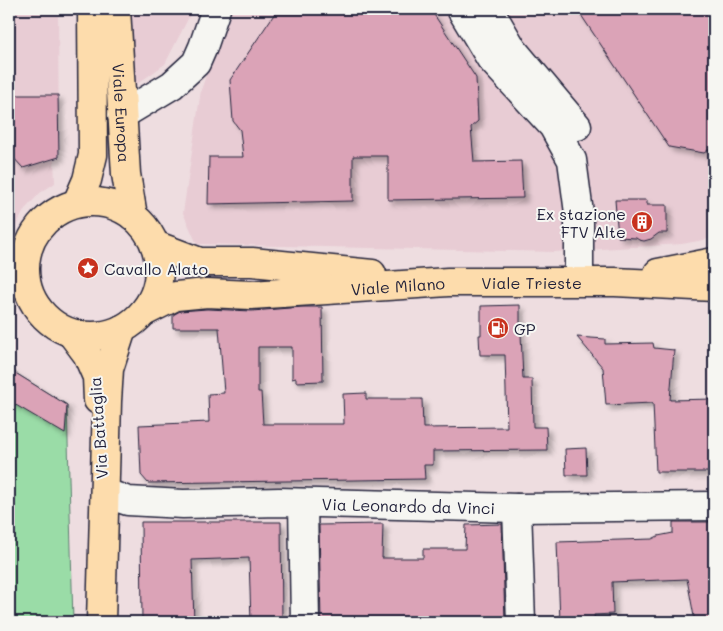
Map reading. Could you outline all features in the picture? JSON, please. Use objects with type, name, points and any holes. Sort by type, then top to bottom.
[{"type":"main road","name":"Viale Europa","points":[[77,203],[87,180],[93,155],[92,9]]},
{"type":"main road","name":"Viale Europa","points":[[116,9],[126,174],[133,216]]},
{"type":"main road","name":"Viale Milano","points":[[92,202],[106,204],[120,208],[133,216],[149,234],[154,245],[158,263],[158,280],[155,292],[144,312],[134,322],[122,329],[110,334],[97,336],[72,334],[54,325],[39,311],[32,301],[17,257],[44,221],[60,210],[77,203],[92,202]]},
{"type":"main road","name":"Viale Milano","points":[[154,245],[200,262],[252,262],[448,282]]},
{"type":"main road","name":"Viale Trieste","points":[[615,282],[714,262]]},
{"type":"main road","name":"Viale Trieste","points":[[448,282],[579,281],[714,287]]},
{"type":"main road","name":"Viale Milano","points":[[144,312],[176,296],[207,293],[251,295],[448,282]]},
{"type":"main road","name":"Viale Milano","points":[[9,302],[39,311]]},
{"type":"main road","name":"Via Battaglia","points":[[100,622],[109,369],[122,329]]},
{"type":"main road","name":"Via Battaglia","points":[[72,334],[87,354],[96,377],[104,529]]},
{"type":"street","points":[[122,115],[172,85],[196,63],[216,9]]},
{"type":"street","points":[[461,9],[491,59],[553,126],[572,160],[579,213],[579,281]]},
{"type":"street","points":[[489,9],[513,50],[577,126]]},
{"type":"street","name":"Via Leonardo da Vinci","points":[[105,494],[128,501],[184,504],[303,503],[517,508],[714,506]]},
{"type":"street","points":[[303,503],[305,622]]},
{"type":"street","points":[[517,508],[521,622]]},
{"type":"shaded area","points":[[9,9],[58,9],[59,157],[54,159],[55,183],[40,193],[25,209],[11,235],[9,244]]},
{"type":"shaded area","points":[[119,9],[193,9],[165,64],[126,92]]},
{"type":"shaded area","points":[[229,9],[714,9],[714,238],[682,244],[554,252],[197,244],[183,213],[201,90]]},
{"type":"green space","points":[[9,369],[67,405],[73,622],[9,622]]},
{"type":"building","points":[[577,9],[714,9],[714,146],[704,153],[669,147]]},
{"type":"building","points":[[275,13],[433,13],[476,78],[478,121],[471,127],[474,162],[521,161],[523,198],[388,200],[388,156],[353,156],[353,201],[208,204],[209,157],[243,157],[240,130],[233,121],[230,80]]},
{"type":"building","points":[[9,95],[58,95],[59,157],[23,168],[11,155],[12,139],[9,139]]},
{"type":"building","name":"Ex stazione FTV Alte","points":[[615,200],[647,200],[647,205],[667,205],[667,233],[659,233],[651,239],[644,241],[636,238],[618,237]]},
{"type":"building","points":[[520,305],[523,379],[532,379],[533,427],[546,427],[547,450],[433,451],[433,465],[424,465],[425,479],[148,483],[141,475],[139,425],[209,422],[208,394],[224,393],[219,328],[173,328],[173,315],[180,311],[207,309],[252,311],[322,307],[323,381],[296,382],[296,378],[292,379],[292,347],[258,347],[258,392],[261,392],[263,424],[344,424],[343,394],[366,393],[366,399],[422,399],[423,428],[507,427],[505,355],[480,355],[481,306]]},
{"type":"building","points":[[577,337],[605,339],[605,344],[653,343],[654,348],[674,350],[670,400],[714,399],[714,472],[656,472],[653,403],[606,405],[603,368]]},
{"type":"building","points":[[9,369],[67,405],[65,434],[9,401]]},
{"type":"building","points":[[586,448],[587,475],[566,475],[565,449]]},
{"type":"building","points":[[141,522],[281,522],[282,622],[251,622],[249,558],[192,560],[194,622],[142,622]]},
{"type":"building","points":[[673,522],[714,522],[714,622],[695,622],[687,579],[612,582],[613,614],[594,615],[595,622],[560,622],[557,542],[652,539],[673,533]]},
{"type":"building","points":[[383,524],[382,558],[423,558],[423,549],[465,549],[466,525],[502,524],[505,622],[321,622],[319,525]]},
{"type":"place","name":"Ex stazione FTV Alte","points":[[642,222]]},
{"type":"place","name":"Cavallo Alato","points":[[88,268]]},
{"type":"place","name":"GP","points":[[498,328]]}]
